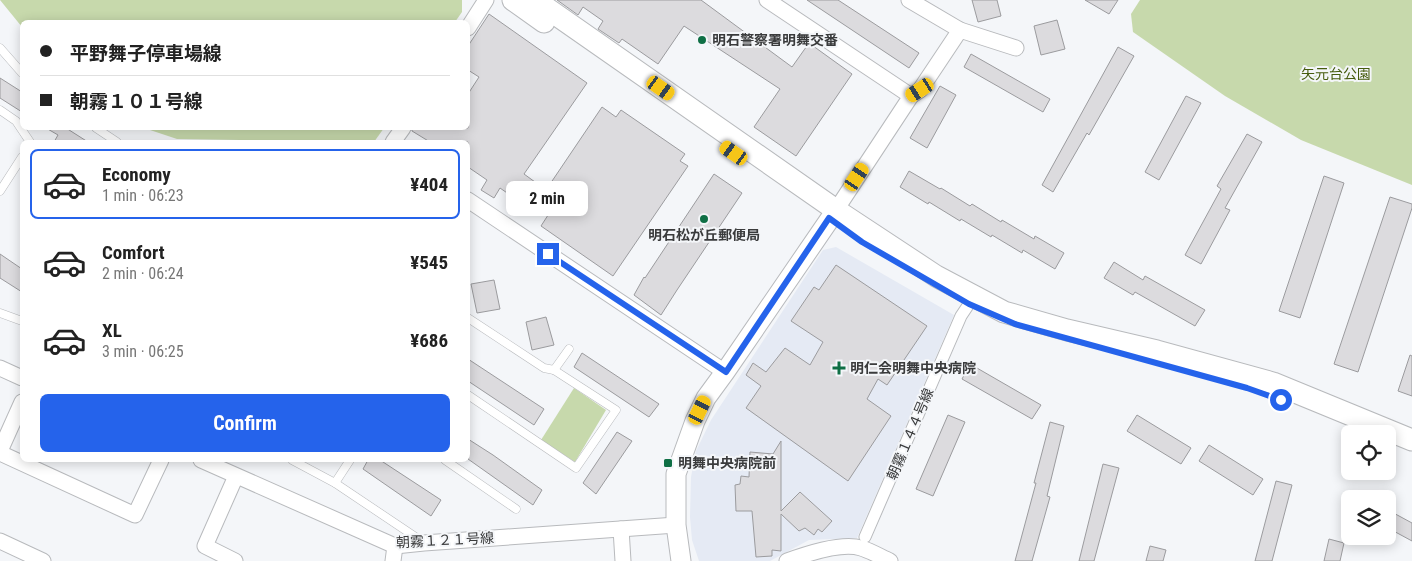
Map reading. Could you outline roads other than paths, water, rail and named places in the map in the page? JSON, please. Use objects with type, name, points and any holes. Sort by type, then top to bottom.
[{"type":"main road","points":[[513,0],[832,214],[936,276],[1004,312],[1273,383],[1412,440]]},
{"type":"main road","points":[[535,0],[832,214],[862,242],[969,304],[1015,324],[1247,388],[1348,425]]},
{"type":"main road","points":[[1396,445],[1412,452]]},
{"type":"street","points":[[470,25],[486,0]]},
{"type":"street","points":[[766,0],[911,96]]},
{"type":"street","points":[[908,0],[960,30],[1016,48]]},
{"type":"street","points":[[681,561],[676,525],[676,474],[706,398],[726,372],[911,96],[920,90],[960,30]]},
{"type":"street","points":[[470,201],[726,372]]},
{"type":"street","name":"朝霧１４４号線","points":[[866,537],[961,316],[969,304]]},
{"type":"street","points":[[0,368],[20,377]]},
{"type":"street","points":[[20,407],[0,452],[20,461]]},
{"type":"street","points":[[21,462],[135,515],[160,462]]},
{"type":"street","name":"朝霧１２１号線","points":[[205,462],[394,553],[424,543],[676,525]]},
{"type":"street","points":[[235,561],[205,546],[236,476]]},
{"type":"street","points":[[621,529],[623,561]]},
{"type":"street","points":[[0,541],[36,560]]},
{"type":"street","points":[[787,561],[845,546],[861,548],[890,561]]},
{"type":"lane","points":[[0,48],[20,71]]},
{"type":"lane","points":[[0,110],[16,121],[20,127]]},
{"type":"lane","points":[[99,130],[114,140]]},
{"type":"lane","points":[[0,190],[20,160]]},
{"type":"lane","points":[[0,313],[20,320]]},
{"type":"lane","points":[[470,319],[544,368],[554,370],[616,410],[576,468],[470,396]]},
{"type":"lane","points":[[554,370],[569,349]]},
{"type":"lane","points":[[296,462],[335,483],[424,543]]},
{"type":"lane","points":[[335,483],[349,462]]},
{"type":"lane","points":[[448,462],[516,509]]},
{"type":"place","name":"明石警察署明舞交番","points":[[702,40]]},
{"type":"place","name":"明石松が丘郵便局","points":[[704,219]]},
{"type":"place","name":"明仁会明舞中央病院","points":[[839,368]]},
{"type":"place","name":"明舞中央病院前","points":[[668,463]]},
{"type":"park label","name":"矢元台公園","points":[[1336,74]]}]
